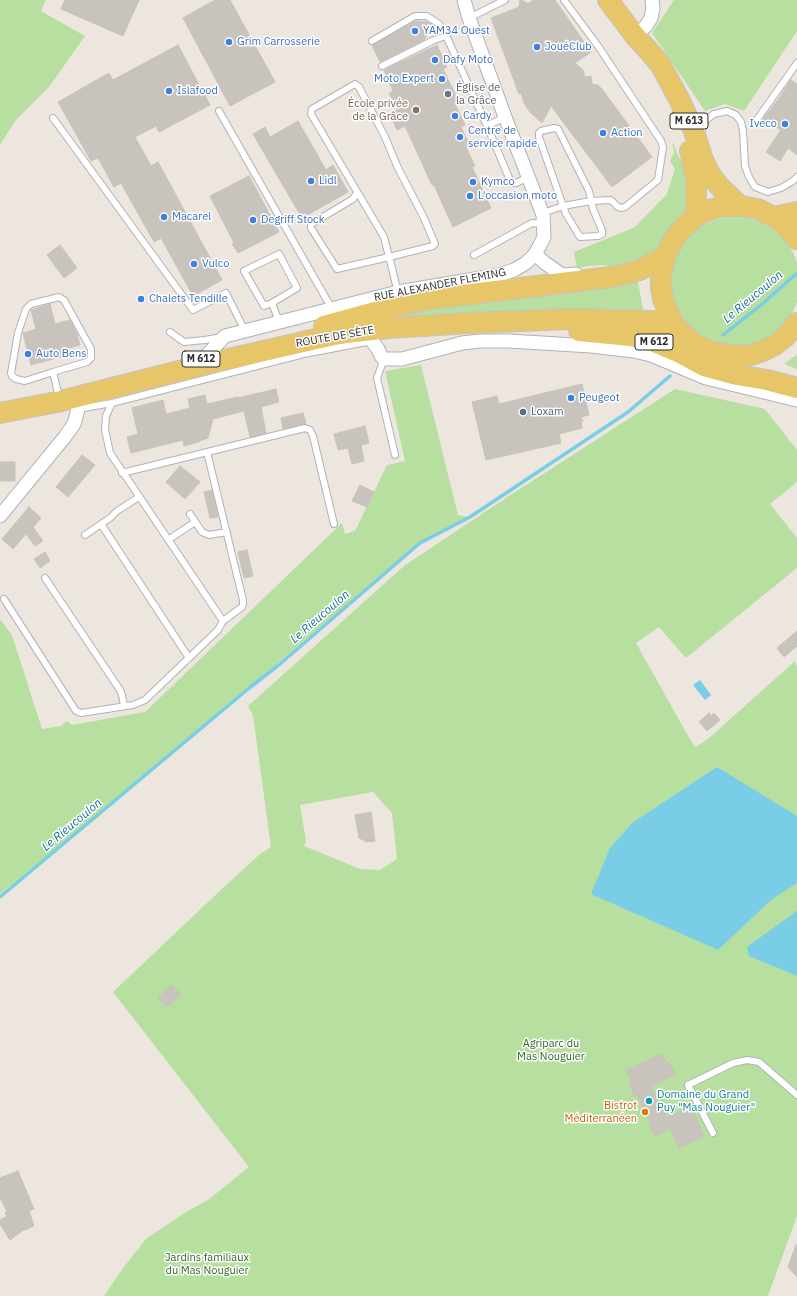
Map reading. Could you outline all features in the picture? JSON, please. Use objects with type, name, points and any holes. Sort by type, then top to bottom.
[{"type":"main road","name":"M 613","points":[[608,0],[635,36],[660,64],[694,131],[703,160],[710,174],[719,186],[740,206]]},
{"type":"main road","name":"M 613","points":[[635,36],[646,64],[667,98],[688,144],[696,177],[696,206],[694,218]]},
{"type":"main road","points":[[797,239],[783,223],[758,209],[728,206],[704,212],[694,218],[678,234],[665,256],[662,266],[661,288],[666,309],[677,328],[694,344],[715,354],[738,356],[772,367],[797,378]]},
{"type":"main road","points":[[774,217],[797,212]]},
{"type":"main road","name":"ROUTE DE SÈTE","points":[[70,400],[399,299],[430,300],[619,276],[640,270],[665,256]]},
{"type":"main road","name":"ROUTE DE SÈTE","points":[[0,412],[70,400],[324,336],[380,341],[506,321],[572,319],[652,321],[677,328]]},
{"type":"main road","name":"M 612","points":[[506,321],[516,328],[583,331],[631,336],[652,341],[678,352],[704,366],[797,388]]},
{"type":"main road","points":[[738,356],[757,353],[775,345],[785,337],[797,323]]},
{"type":"street","points":[[464,0],[469,18],[543,218]]},
{"type":"street","points":[[635,36],[646,26],[651,18],[653,8],[652,0]]},
{"type":"street","name":"RUE ALEXANDER FLEMING","points":[[225,336],[332,309],[399,299],[500,275],[514,270],[526,263],[535,254],[544,236],[543,218]]},
{"type":"street","points":[[535,254],[562,275],[586,274],[597,278]]},
{"type":"street","points":[[399,299],[396,313],[381,319],[380,341],[402,360],[462,343],[509,341],[591,346],[634,351],[651,355],[706,378],[797,400]]},
{"type":"street","points":[[203,359],[225,336]]},
{"type":"street","points":[[0,516],[74,424],[70,400]]},
{"type":"lane","points":[[469,18],[505,0]]},
{"type":"lane","points":[[474,255],[563,206],[591,201],[611,200],[618,207],[625,207],[658,180],[663,146],[661,141],[598,46],[564,0]]},
{"type":"lane","points":[[372,41],[414,16],[427,16],[439,24],[446,36],[487,126],[510,180],[513,183],[516,183],[529,177]]},
{"type":"lane","points":[[382,66],[434,40],[446,36]]},
{"type":"lane","points":[[756,121],[797,64]]},
{"type":"lane","points":[[357,193],[353,199],[311,224],[311,228],[337,269],[389,256],[433,246],[435,244],[424,218],[398,168],[385,137],[359,87],[355,84],[312,109],[311,114],[384,237],[389,256],[399,299]]},
{"type":"lane","points":[[219,111],[332,309]]},
{"type":"lane","points":[[703,160],[702,126],[706,120],[714,114],[727,111],[736,115],[741,122],[745,166],[748,177],[754,187],[768,192],[781,188],[794,181],[797,177]]},
{"type":"lane","points":[[487,126],[505,117]]},
{"type":"lane","points":[[53,118],[193,310],[226,293],[245,331]]},
{"type":"lane","points":[[554,128],[558,129],[581,173],[589,191],[591,201],[602,230],[602,234],[598,236],[580,237],[566,214],[563,206],[539,137],[539,133],[541,131],[554,128]]},
{"type":"lane","points":[[279,254],[297,288],[272,303],[264,306],[244,271],[279,254]]},
{"type":"lane","points":[[59,297],[64,300],[91,349],[91,358],[87,362],[54,372],[25,380],[16,379],[11,373],[18,333],[26,308],[30,304],[59,297]]},
{"type":"lane","points":[[272,303],[279,322]]},
{"type":"lane","points":[[170,332],[184,342],[225,336]]},
{"type":"lane","points":[[54,372],[70,400],[112,403],[304,354],[380,341],[377,378],[395,455]]},
{"type":"lane","points":[[112,403],[106,416],[105,430],[110,453],[223,622]]},
{"type":"lane","points":[[122,473],[305,428],[310,430],[313,436],[334,524]]},
{"type":"lane","points":[[4,599],[76,710],[81,713],[133,705],[145,700],[218,630],[223,622],[242,607],[243,600],[207,452]]},
{"type":"lane","points":[[85,535],[110,518],[116,511],[139,497]]},
{"type":"lane","points":[[190,514],[202,532],[208,535],[227,532]]},
{"type":"lane","points":[[168,540],[196,522]]},
{"type":"lane","points":[[101,524],[189,658]]},
{"type":"lane","points":[[45,578],[120,690],[124,706]]},
{"type":"lane","points":[[713,1133],[688,1085],[733,1063],[747,1060],[759,1062],[797,1095]]},
{"type":"green space","points":[[0,0],[46,0],[41,11],[85,36],[49,87],[15,121],[0,145]]},
{"type":"green space","points":[[674,0],[797,0],[797,31],[744,111],[725,104],[705,111],[652,33]]},
{"type":"green space","points":[[672,141],[686,173],[689,185],[687,213],[658,252],[629,268],[602,265],[577,268],[574,252],[635,227],[667,194],[675,169],[670,161],[674,153]]},
{"type":"green space","points":[[735,217],[748,218],[760,222],[781,236],[795,257],[799,269],[799,295],[795,307],[781,328],[760,342],[748,346],[735,347],[722,346],[710,342],[689,328],[675,307],[671,295],[670,282],[671,269],[675,257],[689,236],[710,222],[722,218]]},
{"type":"green space","points":[[637,277],[644,314],[391,323],[395,317],[411,313]]},
{"type":"green space","points":[[797,355],[797,369],[784,364],[795,356]]},
{"type":"green space","points":[[421,365],[458,515],[470,517],[420,543],[111,804],[0,894],[0,619],[12,635],[42,729],[61,726],[67,721],[72,725],[145,712],[342,523],[345,534],[355,531],[387,465],[405,461],[385,371]]},
{"type":"green space","name":"Agriparc du Mas Nouguier","points":[[675,389],[765,409],[797,450],[797,482],[770,504],[797,538],[797,568],[686,658],[659,627],[636,643],[692,743],[696,747],[708,739],[795,661],[797,667],[797,1216],[768,1296],[104,1296],[123,1268],[146,1239],[186,1212],[208,1200],[249,1167],[113,992],[225,886],[260,854],[271,847],[253,715],[248,706],[404,566]],"holes":[[[373,792],[392,813],[397,859],[380,870],[360,869],[304,846],[306,841],[300,805]]]},
{"type":"water","points":[[700,680],[711,695],[705,700],[693,685]]},
{"type":"water","points":[[717,767],[797,816],[797,883],[771,900],[718,950],[591,894],[610,848],[632,823]]},
{"type":"water","points":[[797,911],[797,976],[749,956],[747,947]]},
{"type":"building","points":[[65,0],[139,0],[123,36],[61,9]]},
{"type":"building","points":[[215,0],[230,0],[275,82],[230,106],[183,18]]},
{"type":"building","points":[[520,0],[528,4],[533,0],[555,0],[591,52],[575,63],[583,70],[585,77],[591,76],[592,84],[598,85],[602,89],[652,157],[612,187],[551,106],[542,123],[529,111],[524,103],[521,93],[519,94],[491,18],[519,7]]},
{"type":"building","points":[[416,21],[428,22],[433,25],[424,40],[380,62],[372,45]]},
{"type":"building","points":[[178,45],[210,105],[159,132],[156,126],[135,137],[151,166],[158,162],[222,280],[193,296],[161,238],[154,242],[121,183],[114,187],[98,158],[91,161],[58,102],[109,73],[113,80]]},
{"type":"building","points":[[437,45],[447,67],[443,69],[458,100],[454,102],[465,125],[461,127],[470,146],[466,147],[475,166],[472,167],[491,208],[453,227],[405,126],[397,130],[390,114],[398,110],[389,93],[393,91],[384,70]]},
{"type":"building","name":"Iveco","points":[[791,80],[797,84],[797,155],[788,148],[780,161],[766,152],[781,130],[763,119]]},
{"type":"building","name":"Lidl","points":[[298,121],[326,170],[333,165],[348,192],[302,218],[253,134],[265,127],[270,137]]},
{"type":"building","points":[[249,176],[279,232],[238,253],[232,244],[234,243],[210,196]]},
{"type":"building","points":[[60,245],[77,268],[64,278],[47,255]]},
{"type":"building","points":[[50,304],[55,324],[70,320],[77,334],[80,345],[62,350],[64,356],[31,365],[23,333],[36,329],[31,310]]},
{"type":"building","points":[[582,384],[589,415],[581,417],[583,421],[581,422],[582,428],[559,434],[561,443],[486,460],[472,402],[497,396],[499,404]]},
{"type":"building","points":[[276,389],[279,402],[261,407],[266,433],[250,437],[244,411],[213,419],[208,438],[199,442],[184,446],[183,440],[131,453],[127,437],[138,434],[132,408],[163,400],[166,414],[190,408],[188,399],[205,395],[207,404]]},
{"type":"building","points":[[303,413],[306,423],[283,429],[281,418]]},
{"type":"building","points":[[365,426],[369,443],[361,445],[364,461],[352,464],[348,448],[338,450],[334,434]]},
{"type":"building","points":[[82,455],[95,465],[68,497],[56,487]]},
{"type":"building","points":[[0,462],[15,462],[15,481],[0,481]]},
{"type":"building","points":[[180,466],[200,482],[185,499],[166,482]]},
{"type":"building","points":[[360,485],[374,492],[367,507],[352,501]]},
{"type":"building","points":[[212,490],[218,517],[210,518],[204,492]]},
{"type":"building","points":[[29,507],[41,518],[33,527],[43,541],[35,546],[26,534],[13,549],[2,539]]},
{"type":"building","points":[[247,550],[253,576],[244,578],[238,552]]},
{"type":"building","points":[[45,552],[50,561],[40,568],[34,559]]},
{"type":"building","points":[[797,631],[797,646],[784,657],[777,648]]},
{"type":"building","points":[[709,713],[711,716],[714,713],[720,720],[707,731],[699,722]]},
{"type":"building","points":[[371,812],[375,841],[367,842],[359,838],[355,815]]},
{"type":"building","points":[[171,985],[181,994],[167,1007],[158,998]]},
{"type":"building","name":"Domaine du Grand Puy \"Mas Nouguier\"","points":[[662,1054],[667,1063],[669,1062],[675,1074],[651,1087],[667,1118],[691,1106],[704,1136],[680,1148],[669,1128],[655,1136],[649,1126],[652,1125],[637,1095],[635,1096],[629,1085],[632,1083],[626,1070]]},
{"type":"building","points":[[18,1171],[34,1209],[29,1211],[34,1226],[22,1231],[10,1240],[0,1224],[0,1220],[7,1216],[5,1213],[7,1211],[0,1198],[0,1178]]},
{"type":"building","points":[[797,1245],[797,1277],[788,1267]]},
{"type":"waterway","name":"Le Rieucoulon","points":[[723,335],[761,305],[796,274]]},
{"type":"waterway","name":"Le Rieucoulon","points":[[0,897],[248,689],[280,664],[420,543],[470,517],[628,412],[670,376]]},
{"type":"place","name":"YAM34 Ouest","points":[[415,31]]},
{"type":"place","name":"Grim Carrosserie","points":[[229,42]]},
{"type":"place","name":"JouéClub","points":[[537,47]]},
{"type":"place","name":"Dafy Moto","points":[[435,60]]},
{"type":"place","name":"Moto Expert","points":[[442,79]]},
{"type":"place","name":"Islafood","points":[[169,91]]},
{"type":"place","name":"Église de la Grâce","points":[[448,94]]},
{"type":"place","name":"École privée de la Grâce","points":[[416,110]]},
{"type":"place","name":"Cardy","points":[[455,116]]},
{"type":"place","name":"Iveco","points":[[785,124]]},
{"type":"place","name":"Action","points":[[603,133]]},
{"type":"place","name":"Centre de service rapide","points":[[460,137]]},
{"type":"place","name":"Lidl","points":[[311,181]]},
{"type":"place","name":"Kymco","points":[[473,182]]},
{"type":"place","name":"L'occasion moto","points":[[470,196]]},
{"type":"place","name":"Macarel","points":[[164,217]]},
{"type":"place","name":"Degriff Stock","points":[[253,220]]},
{"type":"place","name":"Vulco","points":[[194,264]]},
{"type":"place","name":"Chalets Tendille","points":[[141,299]]},
{"type":"place","name":"Auto Bens","points":[[28,354]]},
{"type":"place","name":"Peugeot","points":[[571,398]]},
{"type":"place","name":"Loxam","points":[[523,412]]},
{"type":"place","name":"Domaine du Grand Puy \"Mas Nouguier\"","points":[[649,1101]]},
{"type":"place","name":"Bistrot Méditerranéen","points":[[645,1112]]},
{"type":"park label","name":"Jardins familiaux du Mas Nouguier","points":[[207,1264]]}]
